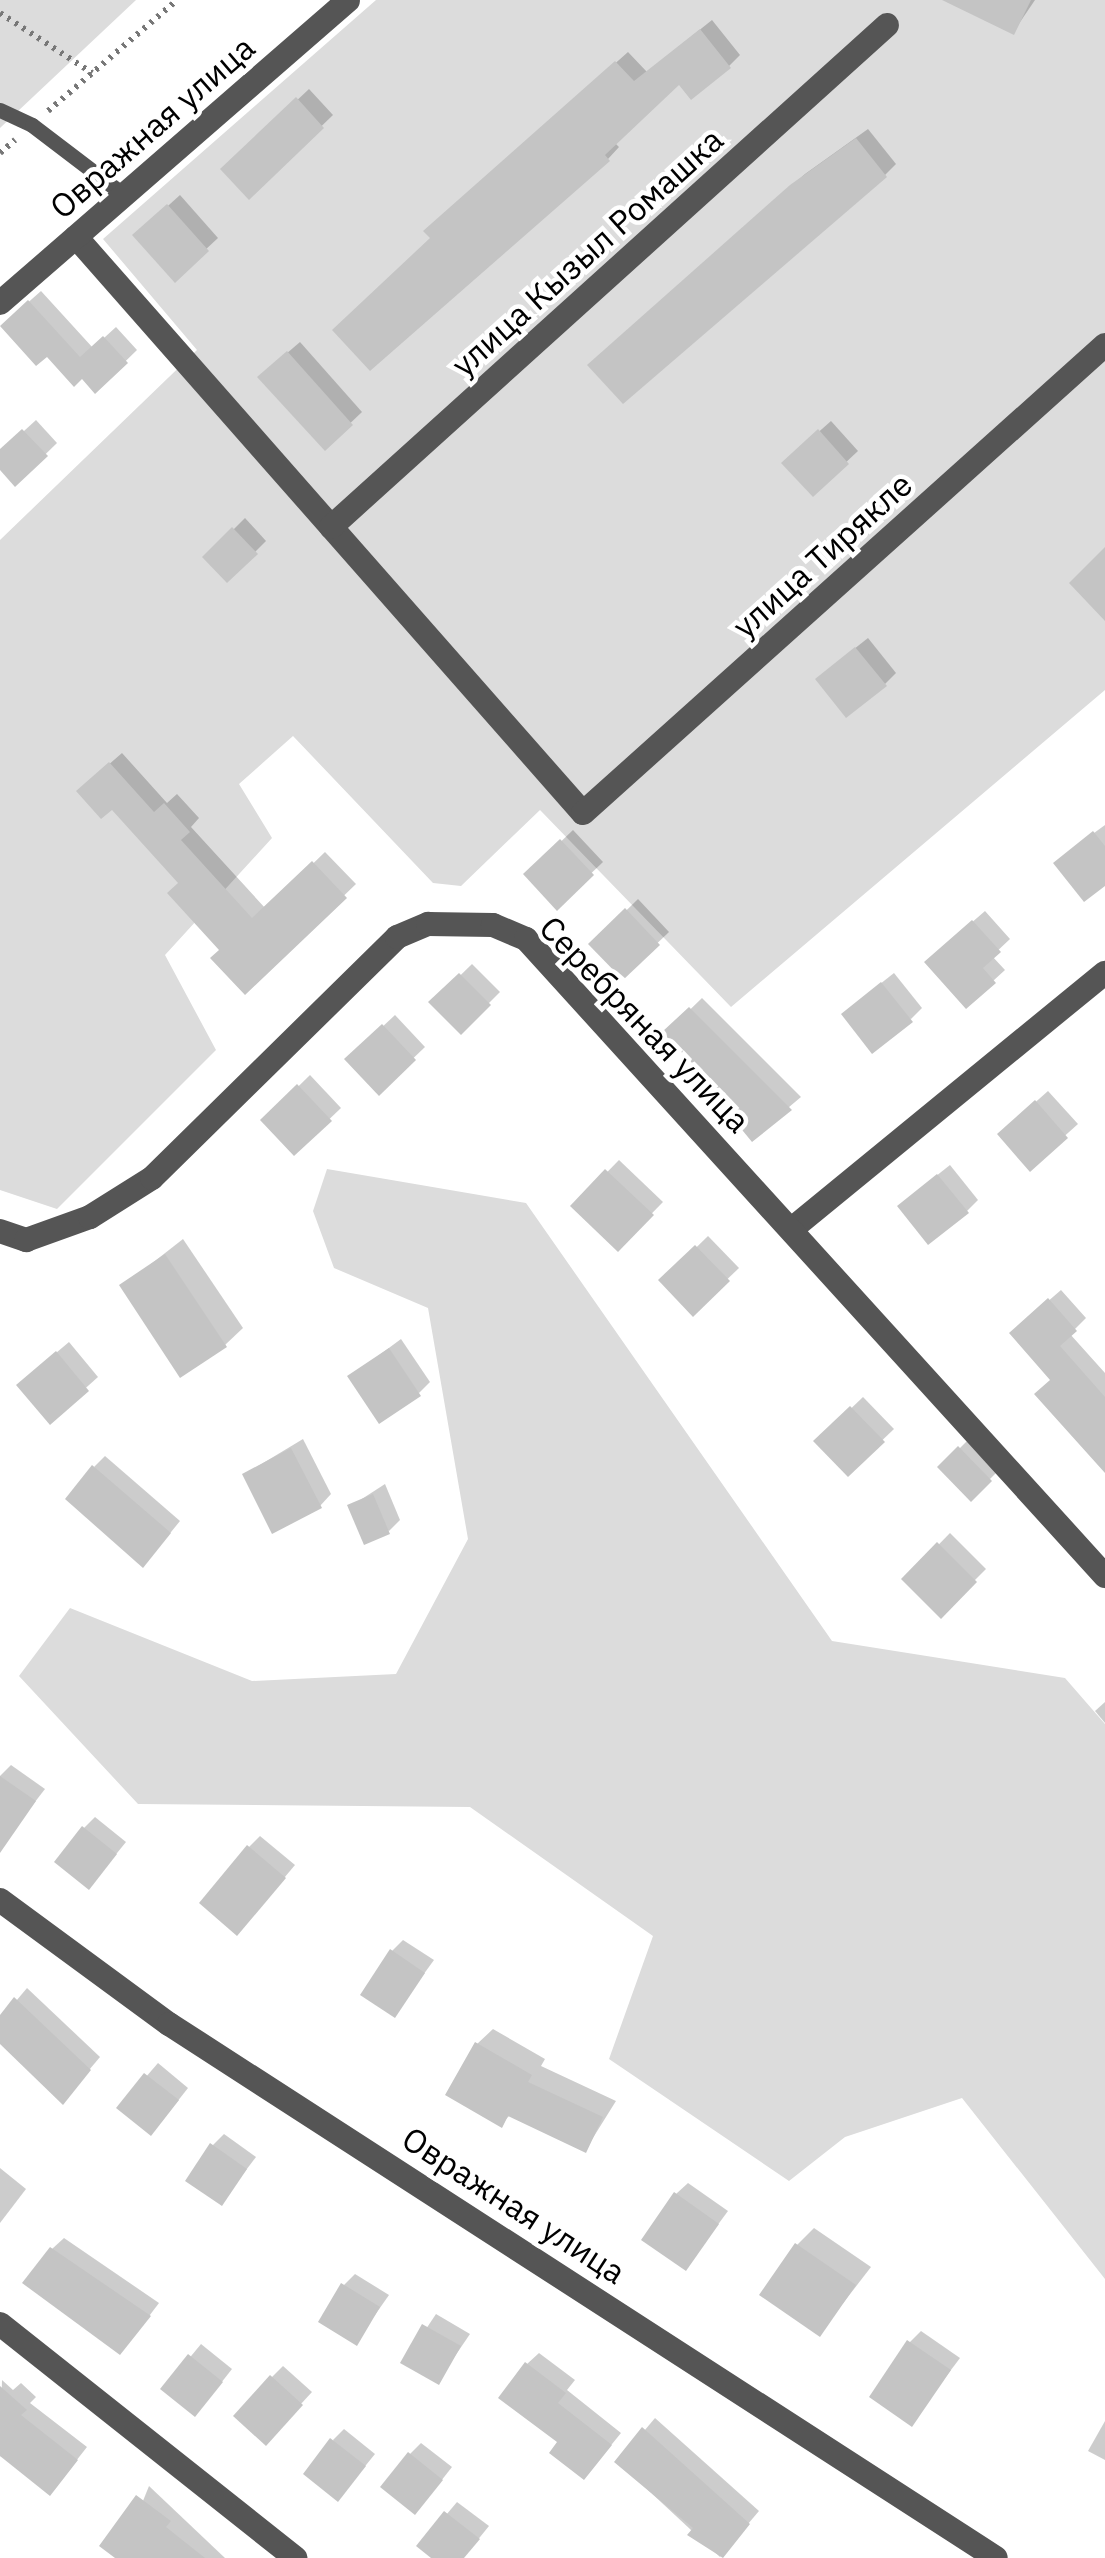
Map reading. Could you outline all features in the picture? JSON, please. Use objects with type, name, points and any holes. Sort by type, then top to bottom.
[{"type":"street","name":"Овражная улица","points":[[0,303],[347,0]]},
{"type":"street","name":"улица Кызыл Ромашка","points":[[332,527],[887,26]]},
{"type":"street","points":[[76,237],[332,527]]},
{"type":"street","name":"улица Тирякле","points":[[332,527],[583,813],[1105,345]]},
{"type":"street","name":"Серебряная улица","points":[[0,1231],[26,1240],[90,1217],[152,1178],[397,937],[462,922],[526,940],[1105,1576]]},
{"type":"street","points":[[793,1228],[1105,973]]},
{"type":"street","name":"Овражная улица","points":[[0,1900],[169,2024],[996,2558]]},
{"type":"street","points":[[0,2324],[295,2558]]},
{"type":"lane","points":[[0,110],[32,125],[124,195]]},
{"type":"path","points":[[0,153],[177,0]]},
{"type":"path","points":[[0,13],[92,73]]},
{"type":"shaded area","points":[[0,0],[136,0],[0,128]]},
{"type":"shaded area","points":[[376,0],[1105,0],[1105,690],[731,1007],[540,810],[461,886],[433,883],[293,736],[239,784],[272,838],[165,955],[216,1050],[57,1209],[0,1190],[0,540],[197,350],[103,239]]},
{"type":"shaded area","points":[[327,1169],[526,1203],[832,1641],[1065,1678],[1105,1724],[1105,2279],[962,2098],[845,2137],[789,2181],[609,2059],[653,1936],[470,1807],[138,1804],[19,1676],[70,1608],[252,1681],[396,1674],[468,1539],[428,1308],[334,1268],[313,1211]]},
{"type":"building","points":[[942,0],[1031,0],[1014,35]]},
{"type":"building","points":[[700,29],[731,68],[691,100],[679,85],[605,155],[610,161],[370,371],[332,330],[430,238],[423,231],[615,61],[634,81]]},
{"type":"building","points":[[296,97],[324,128],[249,200],[220,169]]},
{"type":"building","points":[[856,138],[887,177],[623,404],[587,365],[790,185]]},
{"type":"building","points":[[167,204],[209,251],[175,283],[132,235]]},
{"type":"building","points":[[28,300],[80,357],[103,336],[128,363],[95,394],[82,379],[74,387],[47,357],[36,366],[0,326]]},
{"type":"building","points":[[287,351],[353,425],[325,451],[257,377]]},
{"type":"building","points":[[22,429],[48,456],[15,487],[0,470],[0,449]]},
{"type":"building","points":[[818,429],[849,464],[813,497],[781,463]]},
{"type":"building","points":[[232,527],[258,554],[227,583],[202,557]]},
{"type":"building","points":[[1105,547],[1105,621],[1069,583]]},
{"type":"building","points":[[855,647],[887,686],[846,718],[815,679]]},
{"type":"building","points":[[109,762],[154,812],[164,803],[190,832],[181,840],[252,918],[312,861],[347,898],[245,995],[210,958],[219,950],[167,893],[178,883],[112,810],[101,819],[76,791]]},
{"type":"building","points":[[1093,831],[1105,846],[1105,886],[1084,902],[1053,863]]},
{"type":"building","points":[[560,839],[594,875],[557,911],[523,874]]},
{"type":"building","points":[[625,908],[660,945],[623,980],[588,944]]},
{"type":"building","points":[[972,920],[1001,952],[983,968],[996,983],[966,1009],[924,962]]},
{"type":"building","points":[[459,973],[491,1005],[461,1035],[428,1002]]},
{"type":"building","points":[[881,982],[913,1022],[872,1054],[841,1014]]},
{"type":"building","points":[[689,1007],[792,1110],[752,1142],[720,1103],[726,1098],[662,1032]]},
{"type":"building","points":[[382,1024],[416,1060],[379,1096],[344,1059]]},
{"type":"building","points":[[297,1084],[332,1121],[294,1156],[260,1120]]},
{"type":"building","points":[[1035,1100],[1068,1138],[1030,1172],[997,1134]]},
{"type":"building","points":[[605,1169],[654,1215],[618,1252],[570,1206]]},
{"type":"building","points":[[937,1174],[969,1213],[928,1245],[897,1206]]},
{"type":"building","points":[[695,1245],[730,1281],[693,1317],[658,1280]]},
{"type":"building","points":[[165,1254],[227,1347],[180,1378],[119,1285]]},
{"type":"building","points":[[1048,1298],[1077,1331],[1060,1346],[1105,1397],[1105,1473],[1034,1394],[1050,1380],[1009,1333]]},
{"type":"building","points":[[389,1348],[421,1396],[379,1424],[347,1376]]},
{"type":"building","points":[[56,1351],[89,1391],[50,1425],[16,1385]]},
{"type":"building","points":[[850,1406],[885,1442],[848,1477],[813,1441]]},
{"type":"building","points":[[958,1446],[992,1481],[971,1502],[937,1467]]},
{"type":"building","points":[[291,1448],[322,1508],[272,1534],[242,1474]]},
{"type":"building","points":[[92,1465],[171,1533],[143,1568],[65,1499]]},
{"type":"building","points":[[373,1494],[390,1534],[364,1545],[347,1505]]},
{"type":"building","points":[[937,1542],[977,1582],[941,1619],[901,1579]]},
{"type":"building","points":[[0,1776],[36,1801],[0,1853]]},
{"type":"building","points":[[82,1826],[117,1854],[89,1890],[54,1862]]},
{"type":"building","points":[[247,1845],[286,1878],[237,1936],[199,1903]]},
{"type":"building","points":[[390,1949],[425,1973],[395,2018],[360,1995]]},
{"type":"building","points":[[14,1997],[91,2070],[63,2105],[0,2044],[0,2015]]},
{"type":"building","points":[[475,2042],[532,2075],[528,2082],[603,2117],[586,2153],[508,2116],[502,2128],[445,2095]]},
{"type":"building","points":[[144,2073],[179,2100],[151,2136],[116,2108]]},
{"type":"building","points":[[210,2143],[247,2169],[222,2206],[185,2181]]},
{"type":"building","points":[[674,2192],[719,2224],[686,2271],[641,2240]]},
{"type":"building","points":[[795,2243],[856,2285],[820,2337],[759,2295]]},
{"type":"building","points":[[50,2247],[151,2316],[120,2355],[22,2283]]},
{"type":"building","points":[[341,2283],[380,2307],[357,2346],[318,2322]]},
{"type":"building","points":[[422,2324],[461,2346],[439,2385],[400,2363]]},
{"type":"building","points":[[907,2340],[951,2370],[912,2427],[869,2397]]},
{"type":"building","points":[[188,2354],[223,2382],[195,2417],[160,2389]]},
{"type":"building","points":[[525,2362],[566,2393],[558,2403],[612,2445],[584,2480],[549,2453],[557,2442],[498,2398]]},
{"type":"building","points":[[270,2375],[303,2405],[266,2446],[233,2416]]},
{"type":"building","points":[[0,2386],[27,2410],[21,2415],[78,2460],[50,2496],[0,2456]]},
{"type":"building","points":[[642,2427],[750,2524],[723,2558],[687,2535],[693,2528],[614,2462]]},
{"type":"building","points":[[330,2438],[366,2466],[338,2502],[303,2474]]},
{"type":"building","points":[[408,2452],[443,2480],[415,2515],[380,2487]]},
{"type":"building","points":[[136,2495],[171,2521],[166,2527],[205,2558],[115,2558],[99,2546]]},
{"type":"building","points":[[444,2511],[480,2539],[464,2558],[431,2558],[416,2546]]}]
